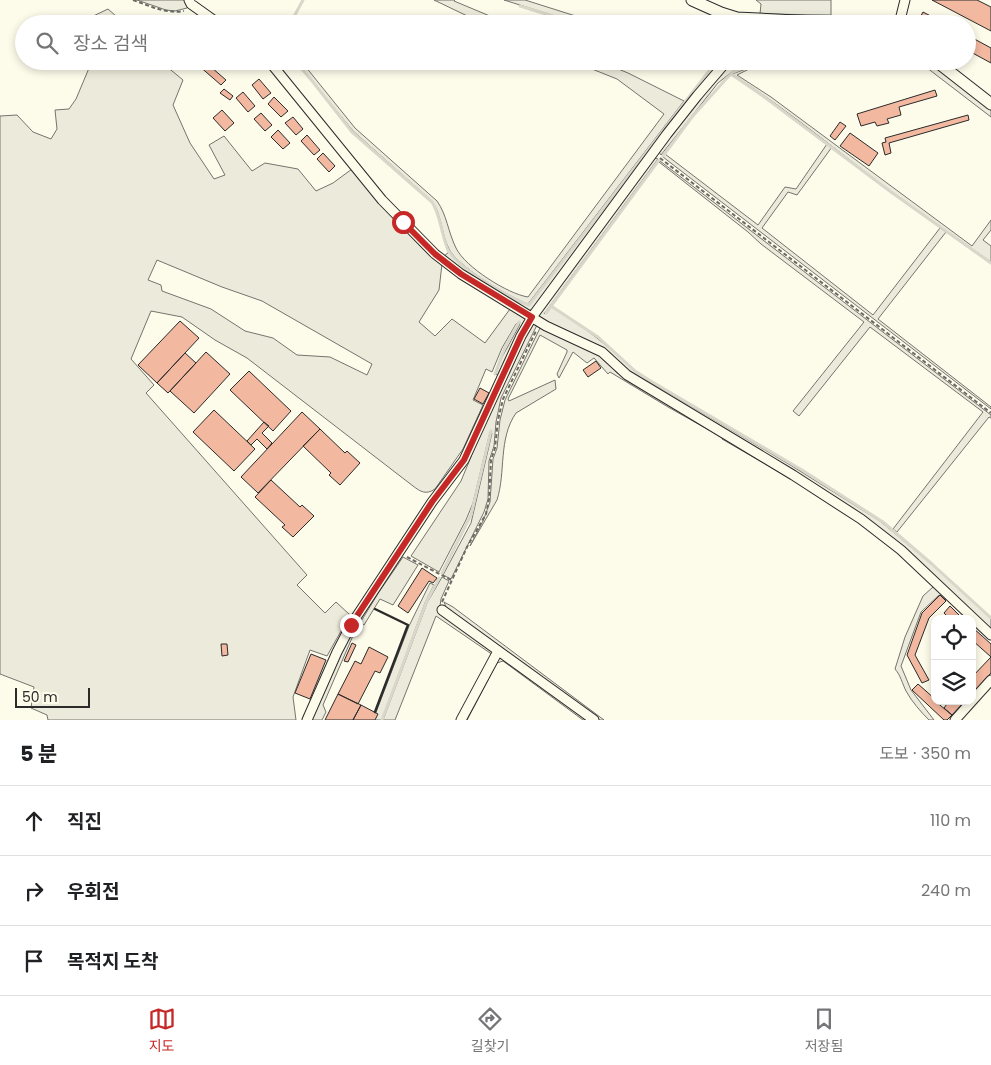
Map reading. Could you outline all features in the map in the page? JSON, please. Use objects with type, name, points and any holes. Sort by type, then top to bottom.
[{"type":"street","points":[[692,0],[727,15]]},
{"type":"street","points":[[901,15],[905,0]]},
{"type":"street","points":[[190,2],[207,15]]},
{"type":"street","points":[[276,70],[382,200],[435,254],[461,274],[541,323],[602,352],[627,375],[793,475],[860,519],[901,550],[991,634]]},
{"type":"street","points":[[307,720],[336,652],[351,625],[432,502],[464,460],[521,336],[532,317],[697,96],[719,70]]},
{"type":"street","points":[[948,70],[991,104]]},
{"type":"street","points":[[442,610],[594,720]]},
{"type":"street","points":[[461,720],[498,651]]},
{"type":"street","points":[[976,697],[991,680]]},
{"type":"street","points":[[955,720],[968,705]]},
{"type":"path","points":[[133,0],[157,9],[175,12],[187,10],[190,2]]},
{"type":"path","points":[[654,153],[991,413]]},
{"type":"path","points":[[442,610],[442,601],[451,580],[486,514],[490,493],[491,460],[504,399],[541,323]]},
{"type":"path","points":[[400,552],[451,580]]},
{"type":"shaded area","points":[[137,0],[186,0],[189,4],[187,8],[175,11],[166,10]]},
{"type":"shaded area","points":[[434,0],[455,0],[487,15],[465,15]]},
{"type":"shaded area","points":[[504,0],[525,0],[572,15],[552,15]]},
{"type":"shaded area","points":[[756,0],[831,0],[831,15],[760,14],[761,4]]},
{"type":"shaded area","points":[[108,9],[115,15],[95,15]]},
{"type":"shaded area","points":[[88,70],[171,70],[183,80],[173,105],[190,143],[214,179],[225,175],[209,145],[224,136],[252,171],[265,163],[298,169],[316,191],[333,183],[352,169],[442,264],[439,290],[419,322],[435,336],[452,319],[485,343],[510,309],[528,319],[500,377],[496,374],[501,359],[520,322],[516,324],[502,348],[492,372],[486,369],[473,400],[483,405],[463,449],[435,489],[426,492],[413,486],[247,358],[215,340],[182,317],[151,311],[131,359],[154,385],[146,393],[307,575],[297,585],[325,613],[336,602],[350,615],[327,656],[310,650],[293,697],[296,720],[48,720],[47,715],[31,708],[34,687],[0,674],[0,116],[17,115],[33,132],[51,139],[57,129],[55,110],[69,109],[76,99]],"holes":[[[157,260],[222,287],[262,301],[372,364],[367,375],[330,357],[297,355],[273,338],[245,331],[211,309],[162,291],[161,285],[148,280]]]},
{"type":"shaded area","points":[[303,70],[308,70],[355,128],[437,201],[456,248],[468,263],[499,285],[528,297],[664,114],[617,79],[594,70],[621,70],[684,101],[528,304],[485,281],[462,264],[454,256],[446,243],[438,213],[432,201],[353,131]]},
{"type":"shaded area","points":[[710,70],[716,70],[534,308],[527,312],[445,259],[392,207],[444,256],[449,252],[486,284],[508,297],[529,305]]},
{"type":"shaded area","points":[[723,70],[736,70],[718,83],[661,155],[658,151]]},
{"type":"shaded area","points":[[747,70],[737,75],[771,97],[972,246],[991,220],[991,230],[983,240],[991,246],[991,262],[904,201],[793,117],[732,74]]},
{"type":"shaded area","points":[[930,70],[939,70],[991,110],[991,117]]},
{"type":"shaded area","points":[[827,144],[832,147],[797,195],[788,192],[762,228],[873,315],[940,228],[946,232],[878,319],[991,407],[991,409],[663,157],[665,154],[758,225],[785,187],[796,189]]},
{"type":"shaded area","points":[[654,158],[658,159],[544,314],[552,307],[604,343],[649,381],[880,521],[991,618],[991,629],[883,534],[537,315]]},
{"type":"shaded area","points":[[660,161],[991,415],[991,418],[989,417],[897,532],[893,529],[983,412],[870,327],[799,416],[793,411],[864,322],[761,244]]},
{"type":"shaded area","points":[[532,322],[537,325],[501,398],[494,446],[489,461],[488,499],[484,512],[451,579],[443,575],[471,523],[492,433],[490,432],[473,503],[439,572],[411,556],[461,481],[496,396]]},
{"type":"shaded area","points":[[541,326],[572,339],[591,350],[609,363],[616,372],[710,429],[668,407],[610,372],[608,374],[594,358],[587,363],[573,352],[559,378],[557,374],[567,350],[540,335],[508,399],[509,401],[555,380],[556,389],[516,413],[510,423],[504,445],[500,489],[497,500],[470,546],[490,502],[493,459],[497,448],[500,420],[505,400]]},
{"type":"shaded area","points":[[723,436],[849,514],[879,536],[948,598],[946,600],[939,595],[921,612],[901,666],[911,690],[934,720],[929,720],[914,703],[895,669],[905,637],[923,596],[933,587],[886,543],[860,524],[833,505],[722,439]]},
{"type":"shaded area","points":[[403,557],[418,565],[393,605],[380,599],[364,625],[360,623],[379,592]]},
{"type":"shaded area","points":[[442,577],[449,581],[440,606],[493,651],[493,655],[436,616],[395,720],[383,720],[427,603]]},
{"type":"shaded area","points":[[430,583],[434,585],[425,603],[382,720],[373,720],[409,626]]},
{"type":"shaded area","points":[[444,602],[604,720],[598,720],[446,607]]},
{"type":"shaded area","points":[[352,630],[355,631],[323,705],[326,712],[322,720],[312,720],[312,710]]},
{"type":"shaded area","points":[[500,654],[591,720],[583,720],[503,661],[497,663],[467,720],[462,720]]},
{"type":"building","points":[[932,0],[977,0],[991,7],[991,31],[976,23],[976,15],[961,15]]},
{"type":"building","points":[[976,40],[991,48],[991,63],[976,55]]},
{"type":"building","points":[[204,70],[214,70],[226,80],[221,85]]},
{"type":"building","points":[[259,79],[271,93],[263,99],[252,85]]},
{"type":"building","points":[[224,89],[233,96],[230,100],[220,93]]},
{"type":"building","points":[[935,90],[937,96],[899,107],[901,115],[887,119],[889,123],[877,126],[875,122],[861,126],[857,114]]},
{"type":"building","points":[[243,92],[255,106],[248,112],[236,98]]},
{"type":"building","points":[[274,97],[288,111],[281,117],[268,104]]},
{"type":"building","points":[[222,110],[234,123],[225,131],[213,118]]},
{"type":"building","points":[[261,113],[272,125],[265,131],[254,119]]},
{"type":"building","points":[[968,115],[969,120],[889,143],[891,153],[885,155],[882,143],[886,142],[885,138]]},
{"type":"building","points":[[293,117],[303,129],[296,135],[285,123]]},
{"type":"building","points":[[840,122],[846,126],[835,140],[830,136]]},
{"type":"building","points":[[278,130],[290,143],[283,149],[271,137]]},
{"type":"building","points":[[850,133],[878,153],[869,166],[840,146]]},
{"type":"building","points":[[307,135],[320,150],[314,155],[301,141]]},
{"type":"building","points":[[323,153],[335,166],[329,172],[317,159]]},
{"type":"building","points":[[180,321],[199,338],[157,383],[138,365]]},
{"type":"building","points":[[206,352],[230,374],[194,413],[170,391]]},
{"type":"building","points":[[185,353],[196,363],[168,393],[157,383]]},
{"type":"building","points":[[596,361],[601,368],[588,377],[583,370]]},
{"type":"building","points":[[249,371],[291,411],[273,431],[230,390]]},
{"type":"building","points":[[480,388],[489,393],[483,404],[474,399]]},
{"type":"building","points":[[214,410],[255,449],[234,471],[193,432]]},
{"type":"building","points":[[302,412],[320,429],[258,493],[241,477]]},
{"type":"building","points":[[264,422],[269,426],[262,433],[272,443],[267,449],[257,439],[251,445],[247,441]]},
{"type":"building","points":[[320,429],[345,453],[347,451],[360,463],[340,485],[329,475],[331,473],[303,446]]},
{"type":"building","points":[[271,480],[300,507],[302,505],[314,516],[293,537],[282,527],[285,525],[255,497]]},
{"type":"building","points":[[422,568],[437,578],[433,583],[429,581],[408,613],[398,606]]},
{"type":"building","points":[[940,595],[946,601],[929,618],[915,655],[929,680],[922,683],[907,655],[922,613]]},
{"type":"building","points":[[950,606],[959,615],[946,615],[944,613]]},
{"type":"building","points":[[976,631],[991,644],[991,657],[976,644]]},
{"type":"building","points":[[352,643],[356,645],[348,662],[344,661]]},
{"type":"building","points":[[221,644],[227,644],[228,655],[222,656]]},
{"type":"building","points":[[369,647],[388,657],[380,673],[375,671],[358,704],[338,694],[355,661],[361,664]]},
{"type":"building","points":[[311,654],[326,660],[310,699],[295,693]]},
{"type":"building","points":[[991,657],[991,673],[976,690],[976,673]]},
{"type":"building","points":[[918,684],[931,695],[931,705],[940,705],[952,715],[947,720],[944,720],[912,690]]},
{"type":"building","points":[[338,694],[361,705],[353,720],[325,720]]},
{"type":"building","points":[[361,705],[378,714],[375,720],[353,720]]},
{"type":"building","points":[[946,705],[961,705],[952,715],[944,708]]},
{"type":"waterway","points":[[295,15],[303,0]]},
{"type":"waterway","points":[[520,6],[549,15]]},
{"type":"waterway","points":[[303,70],[352,132],[432,202],[448,250],[454,257],[485,282],[529,305],[710,70]]},
{"type":"waterway","points":[[663,156],[692,117],[726,79],[738,70]]},
{"type":"waterway","points":[[731,74],[991,263]]},
{"type":"waterway","points":[[546,313],[659,160]]},
{"type":"waterway","points":[[551,306],[598,337],[635,371],[802,470],[883,522],[991,618]]},
{"type":"waterway","points":[[495,374],[505,347],[519,322]]},
{"type":"waterway","points":[[442,573],[471,515],[491,431]]},
{"type":"waterway","points":[[382,720],[426,603],[439,578]]},
{"type":"wall","points":[[375,609],[408,625],[375,712]]},
{"type":"route","points":[[351,625],[432,502],[464,460],[521,336],[532,317],[461,274],[435,254],[403,222]]}]
